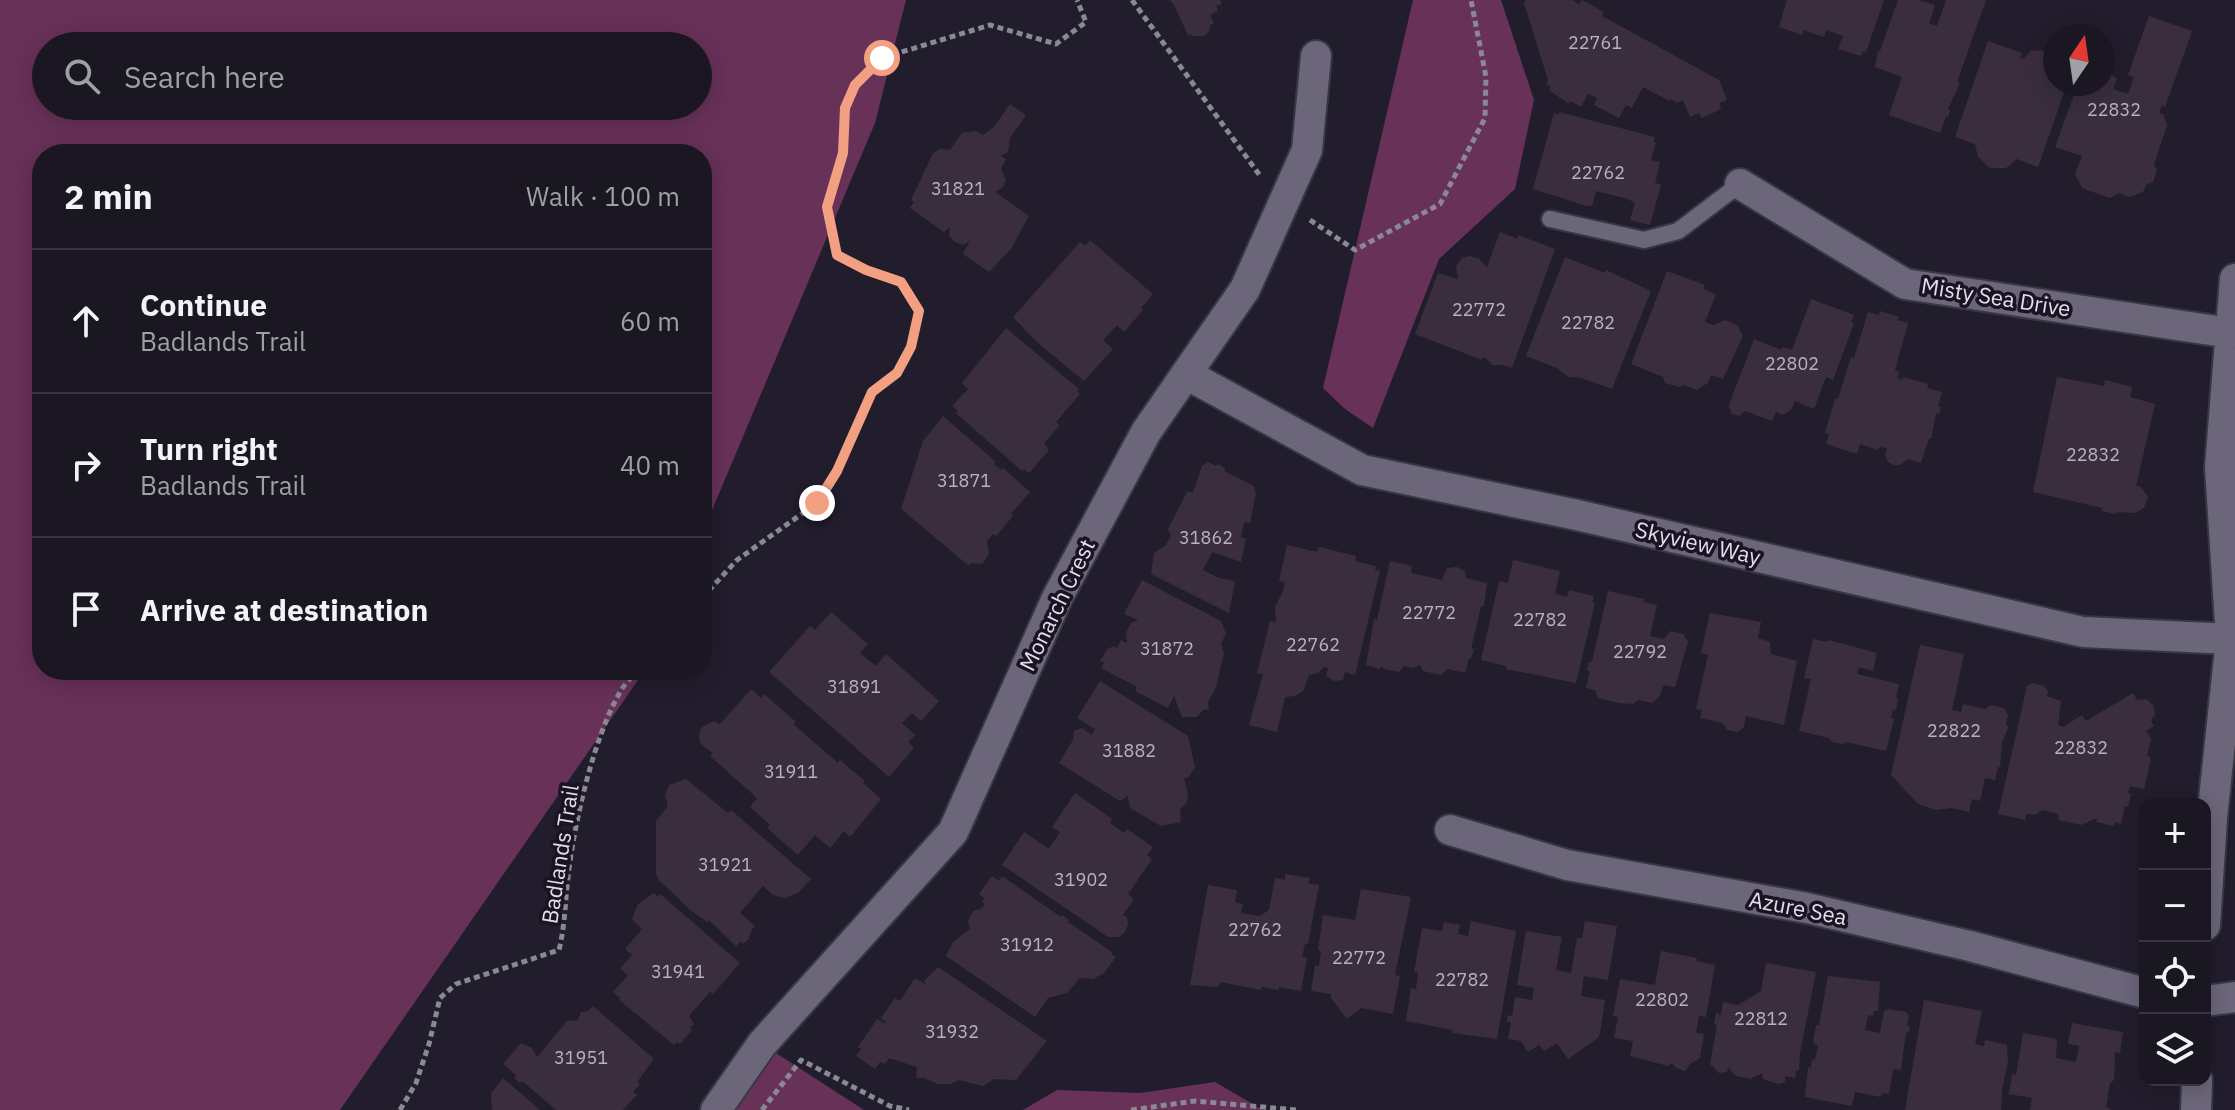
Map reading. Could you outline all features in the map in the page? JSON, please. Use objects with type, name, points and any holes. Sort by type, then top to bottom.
[{"type":"street","name":"Monarch Crest","points":[[716,1110],[762,1044],[953,832],[1057,598],[1146,432],[1245,289],[1307,150],[1316,56]]},
{"type":"street","name":"Misty Sea Drive","points":[[1740,184],[1905,284],[2230,333]]},
{"type":"street","points":[[2209,870],[2231,639],[2220,467],[2235,279]]},
{"type":"street","name":"Skyview Way","points":[[1186,374],[1362,470],[1577,515],[2083,632],[2231,639]]},
{"type":"street","name":"Azure Sea","points":[[1450,830],[1567,865],[1807,908],[1970,946],[2139,991]]},
{"type":"street","points":[[2211,1000],[2235,997]]},
{"type":"street","points":[[2196,1110],[2197,1086]]},
{"type":"lane","points":[[1550,219],[1644,240],[1678,231],[1740,184]]},
{"type":"path","points":[[712,587],[737,560],[817,503],[837,471],[872,392],[897,373],[911,347],[919,311],[901,282],[866,270],[837,255],[827,207],[843,153],[845,108],[855,85],[882,58],[990,25],[1056,44],[1086,22],[1077,0]]},
{"type":"path","name":"Badlands Trail","points":[[400,1110],[416,1083],[440,998],[456,984],[559,950],[565,927],[568,878],[580,806],[599,743],[619,692],[629,680]]},
{"type":"path","points":[[762,1110],[801,1060],[890,1106],[909,1110]]},
{"type":"path","points":[[1131,1110],[1195,1101],[1297,1110]]},
{"type":"shaded area","points":[[0,0],[906,0],[875,123],[712,510],[712,144],[32,144],[32,680],[638,680],[340,1110],[0,1110]]},
{"type":"shaded area","points":[[1413,0],[1501,0],[1534,100],[1515,189],[1439,259],[1373,428],[1345,409],[1323,388]]},
{"type":"shaded area","points":[[762,1044],[864,1110],[709,1110],[717,1081]]},
{"type":"shaded area","points":[[1215,1082],[1263,1110],[1023,1110],[1057,1090],[1140,1093]]},
{"type":"building","points":[[1169,0],[1220,0],[1222,4],[1216,6],[1218,11],[1210,15],[1214,23],[1209,31],[1204,36],[1197,36],[1188,35]]},
{"type":"building","points":[[1526,0],[1572,0],[1579,4],[1582,0],[1604,12],[1602,16],[1719,80],[1727,100],[1719,103],[1721,109],[1702,118],[1699,113],[1690,117],[1683,100],[1677,103],[1670,101],[1643,87],[1632,108],[1626,105],[1619,118],[1594,105],[1597,98],[1588,94],[1581,107],[1570,101],[1569,104],[1549,90],[1551,87],[1546,84],[1548,80],[1524,3]]},
{"type":"building","points":[[1787,0],[1884,0],[1866,52],[1863,51],[1861,56],[1838,49],[1843,36],[1826,30],[1824,37],[1803,30],[1802,35],[1779,27]]},
{"type":"building","points":[[1898,0],[1919,0],[1935,5],[1929,23],[1937,26],[1946,0],[1986,0],[1957,82],[1960,83],[1940,133],[1889,115],[1902,77],[1875,67]]},
{"type":"building","points":[[2149,16],[2192,31],[2165,107],[2162,105],[2159,113],[2163,114],[2167,125],[2154,164],[2157,170],[2153,182],[2146,185],[2143,192],[2129,197],[2119,193],[2110,198],[2082,188],[2075,174],[2082,156],[2055,147],[2074,96],[2115,96],[2115,90],[2128,94],[2134,77],[2128,75]]},
{"type":"building","points":[[1988,41],[2022,53],[2020,58],[2023,59],[2031,51],[2043,52],[2043,96],[2063,96],[2038,167],[2017,159],[2006,168],[1990,168],[1978,157],[1975,144],[1955,137]]},
{"type":"building","points":[[1010,104],[1026,115],[1010,138],[1008,152],[1001,156],[1006,159],[1001,168],[1006,181],[995,192],[1029,216],[1011,249],[989,272],[963,254],[970,241],[963,245],[955,242],[949,236],[950,227],[944,232],[910,208],[914,202],[911,200],[933,153],[940,149],[950,150],[962,133],[976,131],[983,135],[994,127]]},
{"type":"building","points":[[1559,112],[1655,137],[1651,160],[1660,162],[1655,183],[1661,185],[1650,225],[1630,220],[1635,203],[1628,199],[1596,191],[1592,206],[1587,206],[1533,189],[1554,113],[1559,115]]},
{"type":"building","points":[[1500,232],[1517,239],[1518,235],[1555,249],[1512,368],[1492,365],[1486,358],[1482,357],[1482,360],[1415,334],[1438,273],[1458,279],[1456,266],[1462,258],[1469,256],[1478,258],[1487,267]]},
{"type":"building","points":[[1090,240],[1153,294],[1124,332],[1117,325],[1103,340],[1113,349],[1084,381],[1037,342],[1013,317],[1080,242],[1085,246]]},
{"type":"building","points":[[1565,257],[1605,273],[1606,270],[1651,291],[1612,389],[1581,378],[1568,377],[1557,368],[1526,356]]},
{"type":"building","points":[[1667,271],[1705,285],[1703,289],[1716,294],[1705,322],[1713,325],[1725,320],[1737,325],[1743,336],[1723,379],[1711,375],[1708,383],[1696,390],[1665,383],[1663,377],[1631,364]]},
{"type":"building","points":[[1811,299],[1854,315],[1851,322],[1854,323],[1833,380],[1826,377],[1814,409],[1795,401],[1791,410],[1782,415],[1776,412],[1772,421],[1745,411],[1739,416],[1731,413],[1729,405],[1754,339],[1781,350],[1783,347],[1792,350]]},
{"type":"building","points":[[1880,311],[1908,323],[1895,370],[1899,372],[1897,378],[1928,384],[1927,388],[1942,392],[1939,414],[1936,413],[1931,439],[1921,463],[1908,459],[1894,465],[1888,462],[1885,455],[1887,448],[1879,447],[1878,450],[1860,444],[1857,454],[1826,444],[1829,434],[1825,433],[1835,399],[1838,399],[1851,357],[1854,358],[1868,312],[1879,315]]},
{"type":"building","points":[[1006,328],[1079,389],[1080,394],[1056,422],[1060,425],[1044,443],[1049,450],[1029,473],[1024,469],[1022,471],[956,413],[958,411],[952,406],[968,389],[962,383]]},
{"type":"building","points":[[2057,377],[2104,386],[2105,380],[2132,387],[2130,397],[2155,404],[2136,486],[2141,487],[2148,497],[2144,508],[2135,513],[2115,514],[2102,511],[2102,508],[2033,492]]},
{"type":"building","points":[[943,416],[996,462],[994,464],[1030,492],[996,536],[993,534],[987,541],[989,554],[982,564],[971,563],[969,566],[901,509],[923,441]]},
{"type":"building","points":[[1208,462],[1218,464],[1226,469],[1224,471],[1254,486],[1256,493],[1250,523],[1244,522],[1241,537],[1246,539],[1241,562],[1212,552],[1203,570],[1235,581],[1229,613],[1151,574],[1154,553],[1165,546],[1171,536],[1168,529],[1187,492],[1193,492],[1202,466]]},
{"type":"building","points":[[1287,545],[1317,552],[1319,547],[1356,556],[1355,561],[1376,566],[1375,570],[1380,571],[1355,675],[1345,672],[1343,680],[1334,681],[1326,676],[1328,668],[1324,667],[1318,673],[1309,675],[1303,691],[1285,697],[1277,732],[1249,725],[1263,674],[1257,673],[1270,621],[1276,622],[1275,606],[1285,582],[1279,581]]},
{"type":"building","points":[[1513,560],[1560,571],[1555,594],[1567,597],[1569,590],[1594,596],[1576,683],[1506,669],[1506,666],[1481,660],[1499,581],[1508,583]]},
{"type":"building","points":[[1390,561],[1412,566],[1411,573],[1442,580],[1447,568],[1457,567],[1465,571],[1466,578],[1487,583],[1484,606],[1481,606],[1471,649],[1474,649],[1465,673],[1448,669],[1441,675],[1423,671],[1420,665],[1413,668],[1404,666],[1399,672],[1366,665],[1374,619],[1377,620]]},
{"type":"building","points":[[1142,580],[1221,621],[1226,633],[1221,644],[1224,653],[1216,687],[1208,702],[1209,709],[1203,710],[1197,717],[1182,717],[1174,696],[1168,708],[1101,668],[1104,663],[1100,661],[1108,648],[1117,648],[1121,640],[1127,643],[1126,632],[1131,623],[1138,620],[1124,614]]},
{"type":"building","points":[[1608,591],[1657,605],[1650,636],[1663,639],[1671,631],[1683,634],[1688,642],[1675,687],[1663,685],[1653,703],[1638,700],[1633,704],[1619,703],[1598,698],[1595,690],[1586,688],[1589,662],[1592,662]]},
{"type":"building","points":[[831,612],[868,644],[860,653],[876,666],[886,654],[939,701],[921,721],[912,713],[902,723],[915,735],[908,742],[914,748],[889,777],[769,672],[810,626],[815,630]]},
{"type":"building","points":[[1710,613],[1761,622],[1758,638],[1770,642],[1771,654],[1797,661],[1784,725],[1746,716],[1744,727],[1738,732],[1727,730],[1723,723],[1700,718],[1702,710],[1696,709],[1708,655],[1701,653]]},
{"type":"building","points":[[1813,639],[1877,653],[1873,671],[1859,667],[1857,674],[1899,684],[1886,751],[1832,742],[1829,738],[1799,731],[1811,679],[1804,678]]},
{"type":"building","points":[[1920,645],[1964,654],[1952,710],[1961,712],[1963,704],[1985,709],[1991,705],[2004,708],[2008,715],[2006,726],[2009,726],[2002,742],[2000,767],[1995,780],[1985,778],[1980,801],[1972,799],[1969,812],[1952,808],[1936,810],[1918,804],[1891,775]]},
{"type":"building","points":[[1100,681],[1188,736],[1195,767],[1189,777],[1184,778],[1188,795],[1186,804],[1180,809],[1181,822],[1161,826],[1130,808],[1128,796],[1120,801],[1059,763],[1073,740],[1074,731],[1082,728],[1092,735],[1095,729],[1077,718]]},
{"type":"building","points":[[2032,683],[2044,686],[2047,696],[2061,701],[2058,725],[2063,727],[2082,715],[2086,721],[2133,693],[2137,700],[2146,699],[2153,705],[2155,714],[2151,721],[2154,726],[2146,731],[2151,739],[2144,789],[2130,786],[2128,807],[2125,806],[2121,824],[2115,822],[2114,826],[2096,822],[2097,818],[2081,825],[2059,820],[2058,814],[2042,810],[2035,815],[2026,814],[2025,820],[1998,814],[2027,686]]},
{"type":"building","points":[[751,689],[761,698],[764,694],[796,722],[793,724],[838,763],[840,760],[865,781],[863,783],[881,799],[850,837],[844,831],[830,848],[815,835],[798,855],[767,828],[770,825],[750,807],[757,798],[710,756],[713,754],[700,743],[702,727],[714,721],[720,724]]},
{"type":"building","points":[[686,779],[728,813],[731,810],[811,879],[798,893],[785,898],[773,895],[763,886],[740,913],[755,926],[743,944],[741,941],[736,946],[709,920],[707,922],[689,909],[656,874],[656,821],[668,806],[665,795],[669,785]]},
{"type":"building","points":[[1075,793],[1112,819],[1110,823],[1124,833],[1127,829],[1153,847],[1147,855],[1152,859],[1128,894],[1134,899],[1123,915],[1127,917],[1128,924],[1119,937],[1108,937],[1002,865],[1024,832],[1049,849],[1060,832],[1052,827]]},
{"type":"building","points":[[1285,874],[1310,878],[1308,883],[1319,885],[1308,944],[1305,944],[1302,957],[1307,958],[1301,991],[1279,987],[1279,990],[1261,987],[1261,990],[1220,982],[1219,987],[1190,985],[1208,885],[1237,890],[1235,902],[1243,904],[1241,913],[1260,916],[1269,910],[1275,878],[1285,880]]},
{"type":"building","points":[[992,876],[999,881],[1002,876],[1061,917],[1063,915],[1068,922],[1112,952],[1116,957],[1104,973],[1093,979],[1080,978],[1067,993],[1048,998],[1035,1017],[946,956],[953,942],[970,929],[968,921],[973,911],[985,904],[982,901],[985,898],[979,894]]},
{"type":"building","points":[[1361,889],[1411,897],[1395,975],[1400,976],[1393,1014],[1361,1008],[1347,1019],[1331,994],[1311,991],[1315,966],[1319,966],[1323,915],[1355,920]]},
{"type":"building","points":[[654,893],[658,897],[660,894],[740,963],[689,1016],[694,1024],[690,1028],[692,1030],[680,1044],[677,1042],[674,1045],[613,992],[628,975],[620,969],[632,955],[625,949],[642,929],[632,919],[638,904]]},
{"type":"building","points":[[1471,921],[1516,931],[1497,1039],[1452,1033],[1452,1030],[1406,1021],[1411,988],[1416,989],[1418,973],[1414,972],[1422,928],[1442,931],[1444,922],[1460,925],[1458,934],[1468,936]]},
{"type":"building","points":[[1585,921],[1617,926],[1608,980],[1584,976],[1581,996],[1605,1000],[1600,1034],[1568,1059],[1557,1043],[1544,1051],[1539,1045],[1528,1052],[1521,1041],[1508,1039],[1511,1022],[1507,1022],[1508,1015],[1512,1016],[1515,997],[1532,1000],[1534,988],[1517,985],[1526,931],[1562,937],[1556,970],[1571,973],[1577,938],[1582,938]]},
{"type":"building","points":[[1661,951],[1715,965],[1706,1017],[1699,1016],[1696,1033],[1704,1034],[1700,1058],[1685,1071],[1672,1063],[1668,1066],[1630,1056],[1633,1041],[1614,1038],[1618,1017],[1613,1016],[1620,979],[1655,985]]},
{"type":"building","points":[[1766,963],[1816,972],[1799,1071],[1796,1070],[1795,1078],[1785,1076],[1785,1082],[1779,1084],[1762,1078],[1763,1073],[1750,1079],[1736,1076],[1728,1067],[1727,1072],[1719,1073],[1710,1064],[1716,1013],[1721,1015],[1723,1002],[1738,1005],[1761,991]]},
{"type":"building","points":[[938,967],[1047,1041],[1016,1080],[994,1079],[983,1086],[959,1080],[951,1084],[938,1084],[916,1078],[917,1067],[889,1058],[885,1064],[880,1062],[875,1069],[856,1056],[861,1049],[858,1047],[877,1019],[885,1024],[881,1018],[895,998],[900,1001],[915,978],[926,985],[924,981]]},
{"type":"building","points":[[1828,976],[1880,982],[1878,1011],[1874,1011],[1873,1016],[1868,1015],[1865,1030],[1880,1033],[1884,1011],[1888,1009],[1909,1015],[1907,1026],[1910,1027],[1906,1032],[1901,1070],[1893,1069],[1889,1094],[1882,1093],[1881,1097],[1855,1092],[1852,1106],[1805,1097],[1808,1067],[1811,1068],[1812,1059],[1815,1060],[1818,1046],[1813,1042]]},
{"type":"building","points":[[1924,1000],[1982,1011],[1975,1044],[1984,1046],[1985,1040],[2007,1045],[2008,1062],[2001,1110],[1905,1110]]},
{"type":"building","points":[[593,1006],[654,1059],[637,1082],[640,1084],[633,1092],[637,1095],[623,1110],[556,1110],[522,1081],[520,1083],[514,1078],[516,1075],[503,1064],[521,1043],[532,1048],[537,1057],[567,1021],[578,1020],[581,1012]]},
{"type":"building","points":[[2072,1023],[2123,1032],[2120,1053],[2115,1052],[2114,1080],[2110,1083],[2106,1107],[2111,1110],[2030,1110],[2032,1098],[2009,1094],[2012,1074],[2016,1075],[2023,1033],[2057,1039],[2056,1058],[2076,1062],[2079,1046],[2068,1044]]},
{"type":"building","points":[[503,1078],[540,1110],[492,1110],[491,1093]]},
{"type":"route","points":[[817,503],[837,471],[872,392],[897,373],[911,347],[919,311],[901,282],[866,270],[837,255],[827,207],[843,153],[845,108],[855,85],[882,58]]}]
